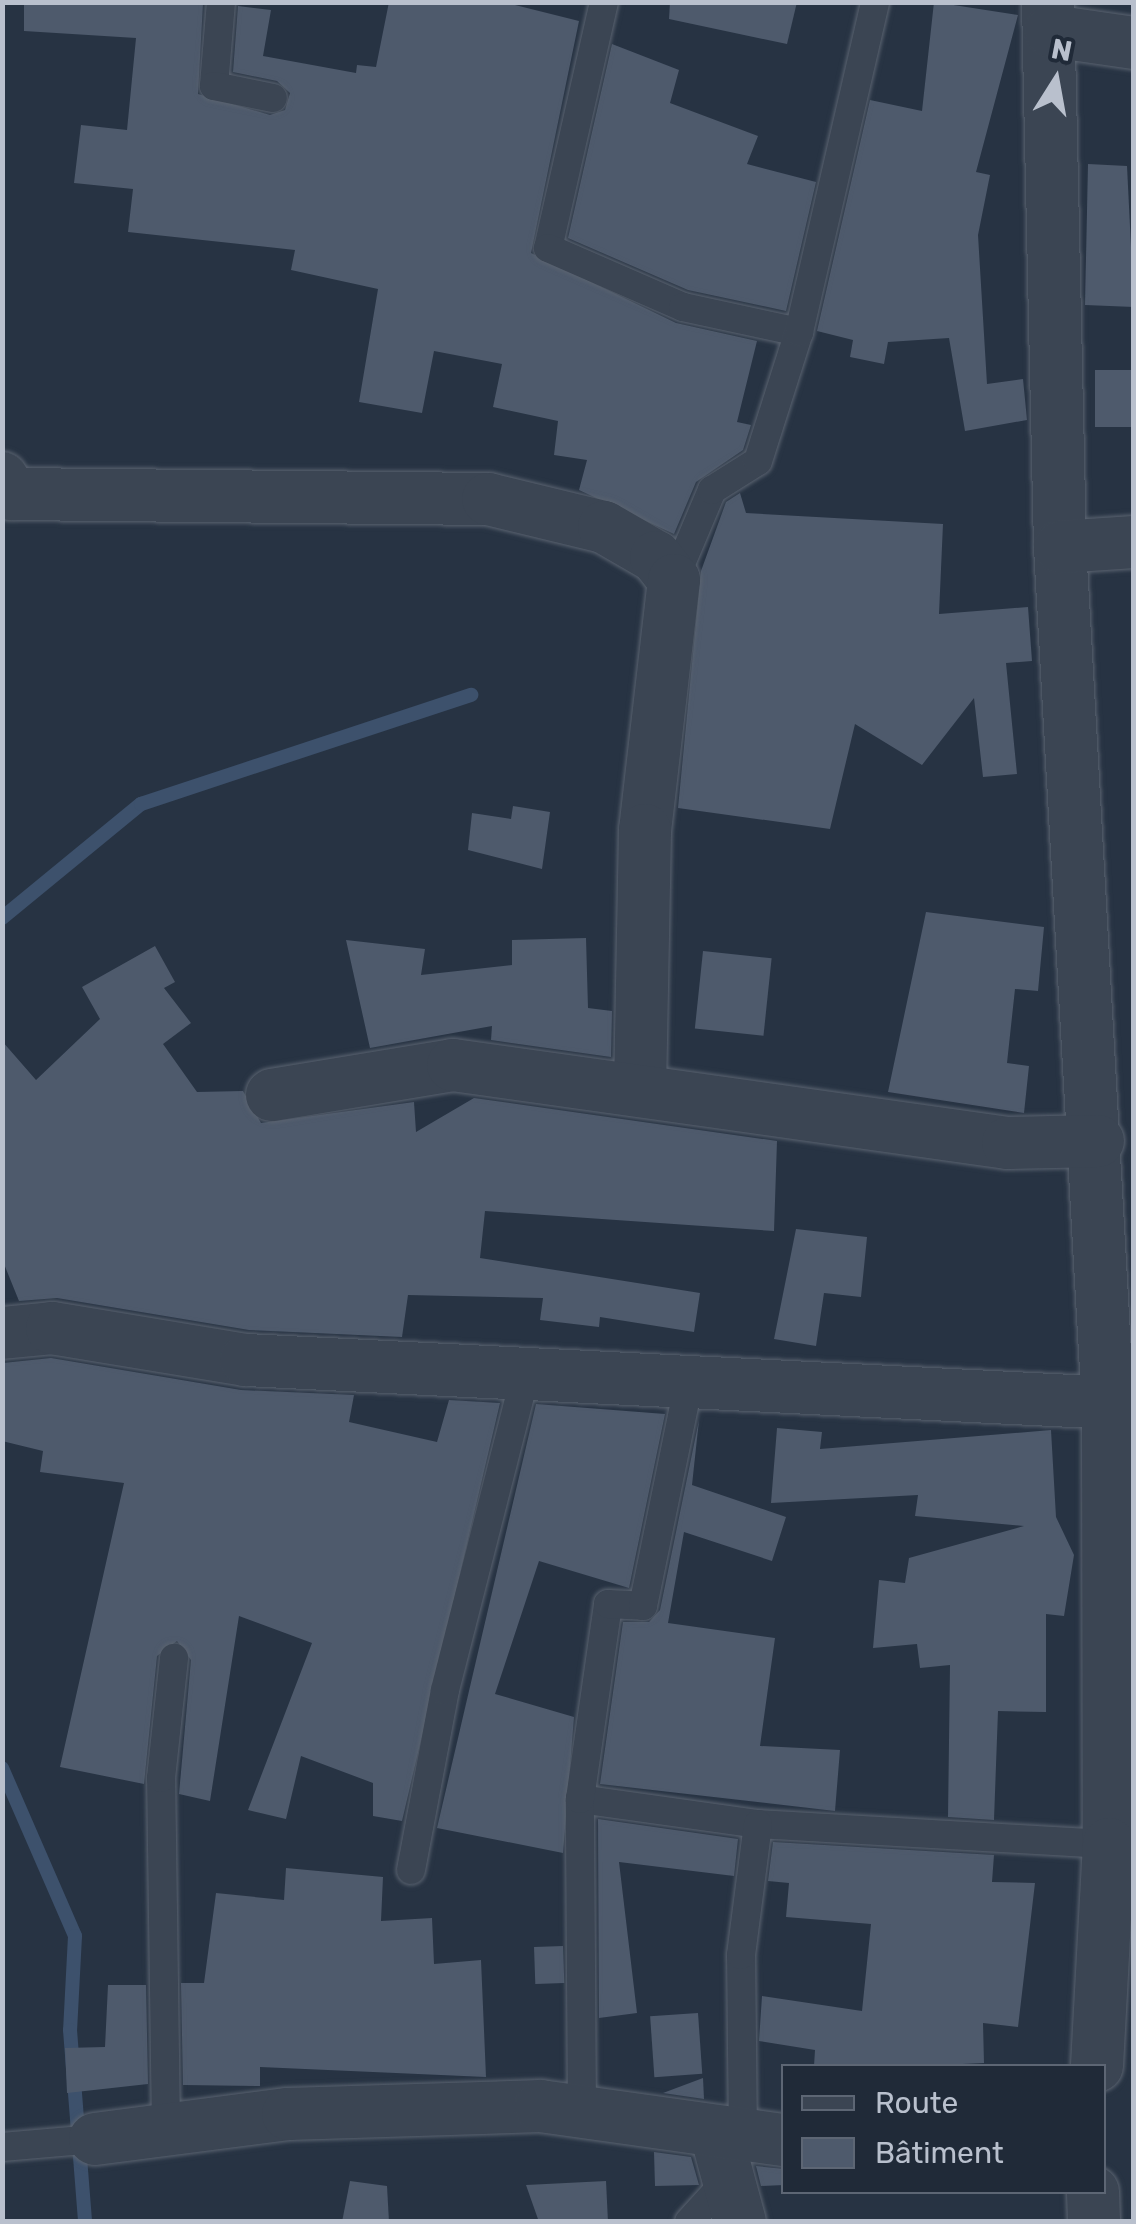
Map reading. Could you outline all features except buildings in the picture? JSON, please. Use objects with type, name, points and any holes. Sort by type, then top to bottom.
[{"type":"street","points":[[1097,2064],[1108,1844],[1121,1717],[1121,1405],[1098,1141],[1060,548],[1050,17],[1134,43]]},
{"type":"street","points":[[2,478],[12,494],[488,499],[604,526],[656,557],[674,580],[645,830],[640,1089]]},
{"type":"street","points":[[1060,548],[1134,542]]},
{"type":"street","points":[[272,1095],[453,1065],[1008,1143],[1098,1141]]},
{"type":"street","points":[[2,1333],[52,1328],[246,1360],[688,1386],[1121,1405]]},
{"type":"street","points":[[76,2140],[288,2114],[541,2106],[582,2113],[742,2163]]},
{"type":"street","points":[[1093,2194],[1094,2222]]},
{"type":"lane","points":[[222,2],[214,86],[273,98]]},
{"type":"lane","points":[[604,2],[548,248],[684,307],[799,332]]},
{"type":"lane","points":[[674,580],[712,490],[758,462],[799,332],[875,2]]},
{"type":"lane","points":[[411,1870],[445,1690],[525,1377]]},
{"type":"lane","points":[[582,2113],[580,1799],[608,1604],[643,1606],[688,1386]]},
{"type":"lane","points":[[166,2129],[160,1778],[174,1658]]},
{"type":"lane","points":[[580,1799],[758,1824],[1108,1844]]},
{"type":"lane","points":[[689,2222],[742,2163],[741,1955],[758,1824]]},
{"type":"lane","points":[[2,2147],[76,2140]]},
{"type":"waterway","points":[[2,918],[141,804],[471,695]]},
{"type":"waterway","points":[[2,1768],[75,1936],[70,2030],[85,2222]]}]
